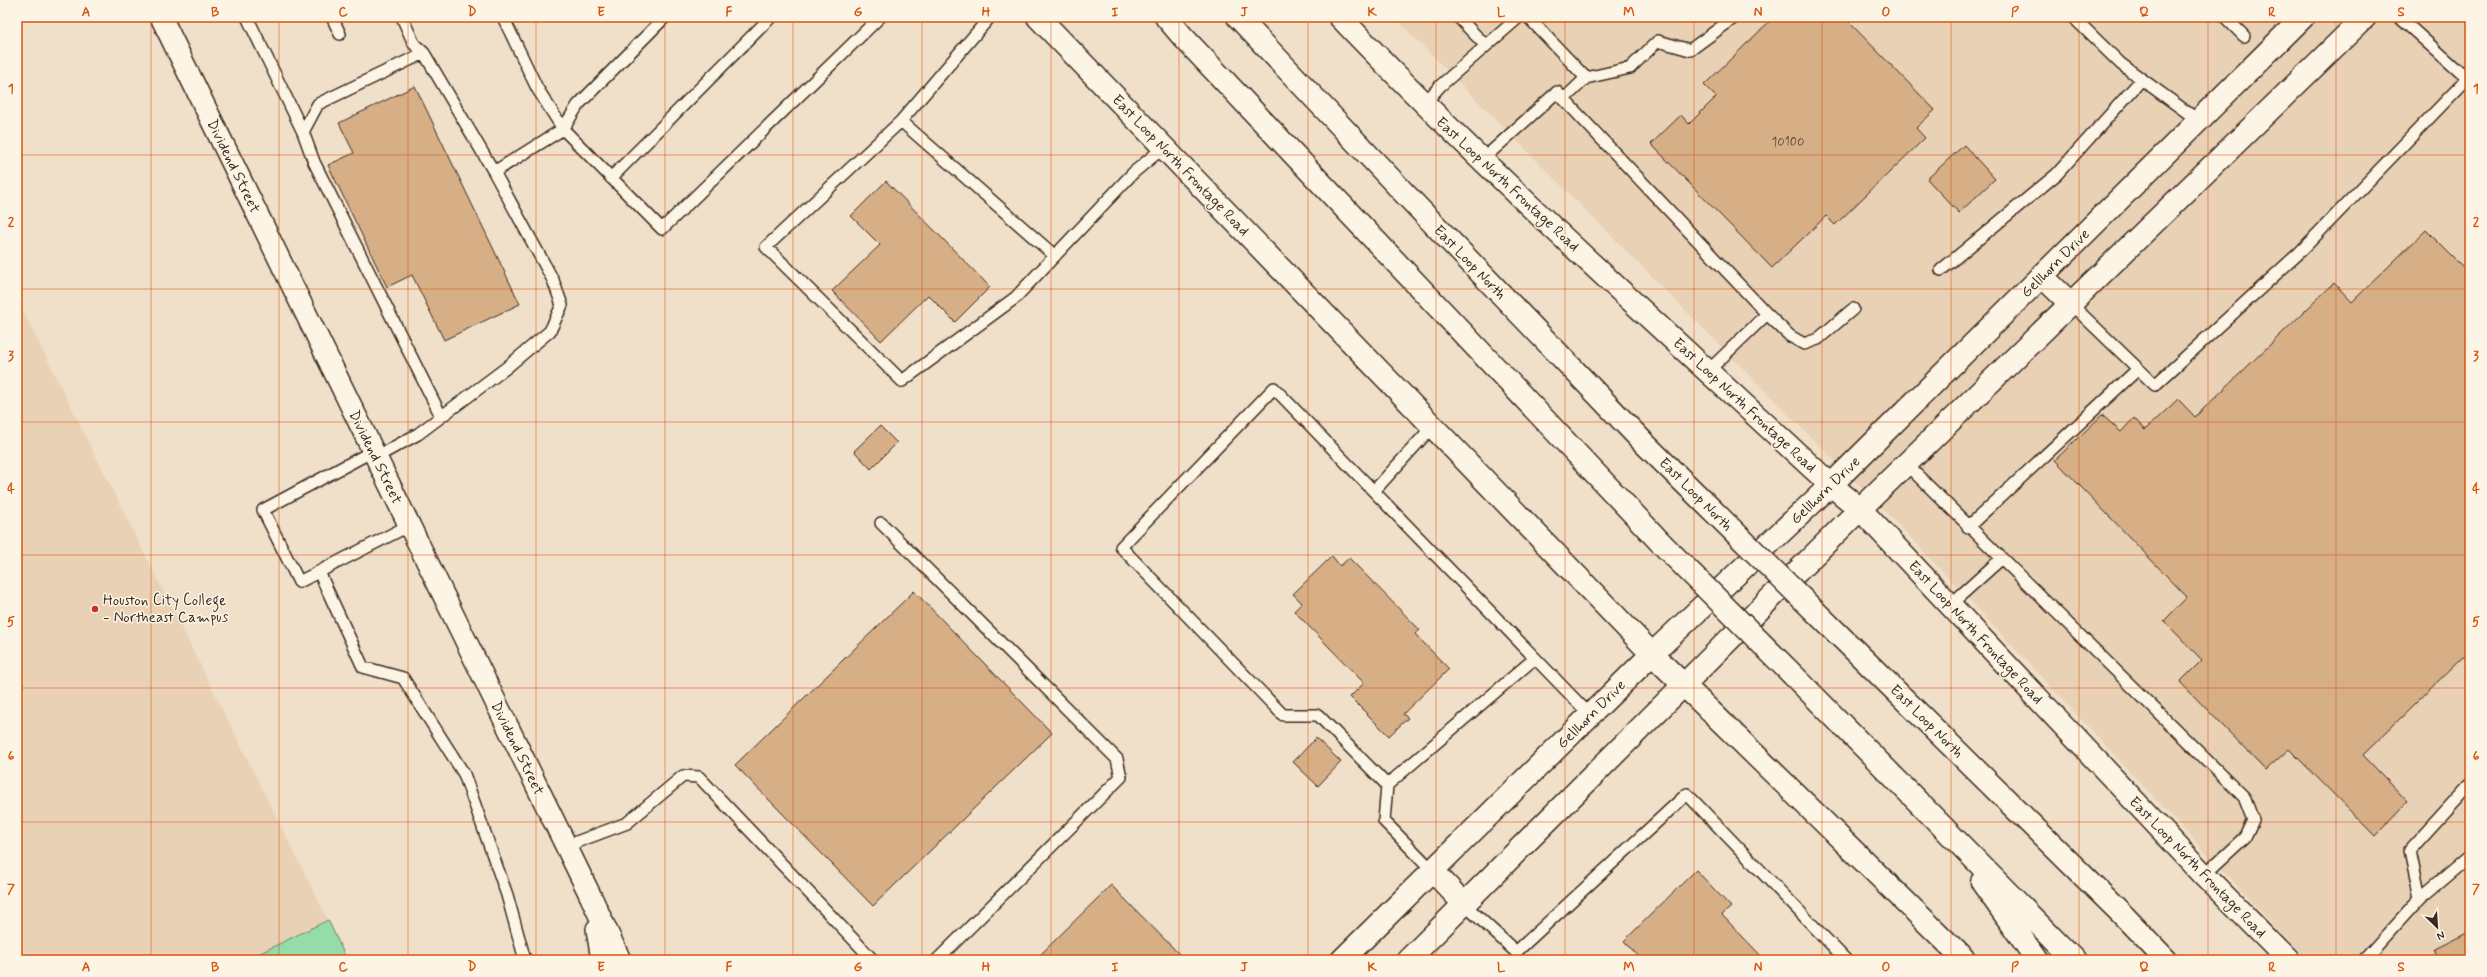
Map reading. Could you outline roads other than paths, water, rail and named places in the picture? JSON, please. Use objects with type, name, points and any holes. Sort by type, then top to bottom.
[{"type":"main road","name":"East Loop North Frontage Road","points":[[1038,17],[1652,654],[1965,960]]},
{"type":"main road","points":[[1152,17],[1183,37]]},
{"type":"main road","points":[[1166,17],[1183,37],[1662,544],[2074,960]]},
{"type":"main road","name":"East Loop North","points":[[1238,17],[1405,194],[1644,443],[2121,913],[2166,960]]},
{"type":"main road","name":"East Loop North Frontage Road","points":[[1340,17],[1423,104],[1482,160],[1831,485],[1860,509],[2204,875],[2288,960]]},
{"type":"main road","name":"Gellhorn Drive","points":[[1342,960],[1652,654],[1831,485],[2303,17]]},
{"type":"main road","points":[[1408,960],[1860,509],[1907,465],[2365,17]]},
{"type":"main road","points":[[2042,276],[2072,304]]},
{"type":"main road","points":[[1943,827],[2037,960]]},
{"type":"main road","points":[[1432,871],[1464,904]]},
{"type":"main road","points":[[2121,913],[2182,960]]},
{"type":"street","name":"Dividend Street","points":[[161,17],[410,525],[591,897],[620,960]]},
{"type":"street","name":"Dividend Street","points":[[591,897],[602,960]]},
{"type":"lane","points":[[247,17],[303,132],[314,162],[442,416]]},
{"type":"lane","points":[[332,17],[340,34]]},
{"type":"lane","points":[[402,17],[414,44],[424,53],[494,172],[553,280],[562,305],[550,331],[418,434],[263,510],[299,582],[410,525]]},
{"type":"lane","points":[[503,17],[537,88],[562,129],[662,229],[880,17]]},
{"type":"lane","points":[[494,172],[562,129],[578,105],[665,17]]},
{"type":"lane","points":[[611,178],[771,17]]},
{"type":"lane","points":[[990,17],[901,122],[766,247],[902,381],[1015,298],[1133,173],[1164,147]]},
{"type":"lane","points":[[1458,17],[1485,45]]},
{"type":"lane","points":[[1423,104],[1440,86],[1518,17]]},
{"type":"lane","points":[[1528,17],[1586,78]]},
{"type":"lane","points":[[1564,99],[1586,78],[1630,68],[1658,41],[1690,50],[1735,17]]},
{"type":"lane","points":[[2073,17],[2121,64],[2168,96],[2199,121]]},
{"type":"lane","points":[[2225,17],[2244,36]]},
{"type":"lane","points":[[2072,304],[2155,385],[2298,254],[2469,80],[2399,17]]},
{"type":"lane","points":[[303,132],[318,104],[424,53]]},
{"type":"lane","points":[[1941,270],[2057,174],[2142,79]]},
{"type":"lane","points":[[1482,160],[1557,92],[1767,314],[1790,336],[1804,344],[1818,340],[1853,309]]},
{"type":"lane","points":[[901,122],[1055,256]]},
{"type":"lane","points":[[1708,371],[1767,314]]},
{"type":"lane","points":[[1968,527],[2138,369]]},
{"type":"lane","points":[[1387,785],[1318,715],[1283,715],[1121,547],[1274,388],[1590,715]]},
{"type":"lane","points":[[1374,491],[1433,426]]},
{"type":"lane","points":[[1907,465],[2000,559],[2244,798],[2253,820],[2245,837],[2204,875]]},
{"type":"lane","points":[[881,523],[1117,759],[1121,777],[937,960]]},
{"type":"lane","points":[[1950,605],[2000,559]]},
{"type":"lane","points":[[319,572],[363,667],[403,678],[464,774],[507,895],[525,960]]},
{"type":"lane","points":[[1432,871],[1384,821],[1387,785],[1535,658]]},
{"type":"lane","points":[[566,846],[627,823],[683,776],[699,776],[874,960]]},
{"type":"lane","points":[[2420,898],[2410,850],[2470,784]]},
{"type":"lane","points":[[1464,904],[1516,952],[1687,794],[1846,960]]},
{"type":"lane","points":[[2364,960],[2420,898],[2470,856]]},
{"type":"place","name":"Houston City College - Northeast Campus","points":[[95,609]]}]
